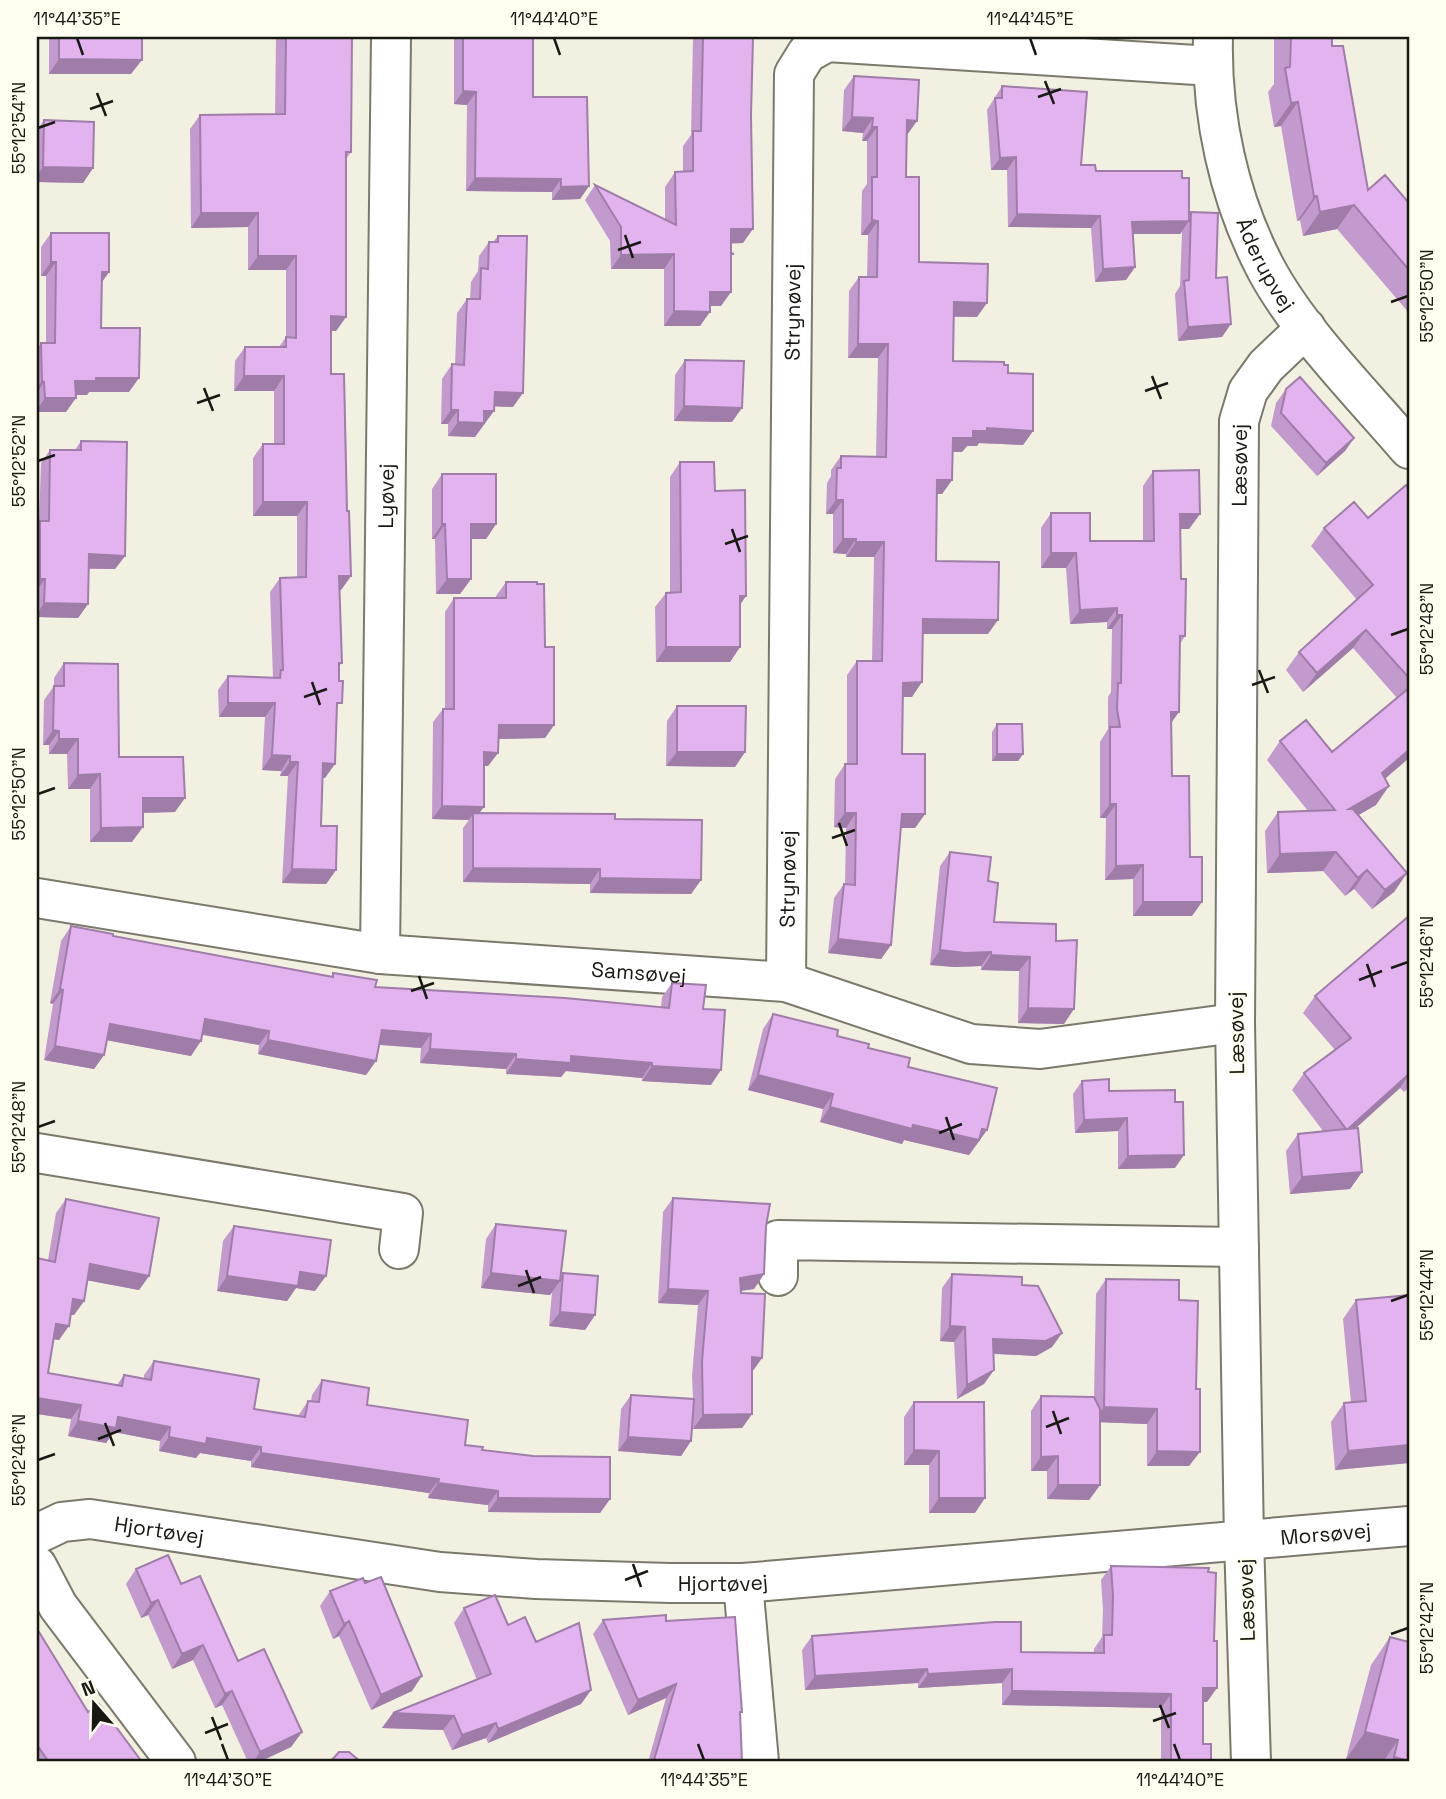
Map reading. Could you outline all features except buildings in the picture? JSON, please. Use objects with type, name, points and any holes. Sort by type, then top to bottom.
[{"type":"street","name":"Lyøvej","points":[[380,954],[391,37]]},
{"type":"street","name":"Strynøvej","points":[[786,982],[794,74],[807,53],[827,42],[1212,52]]},
{"type":"street","name":"Åderupvej","points":[[1212,52],[1223,150],[1241,212],[1267,270],[1306,328],[1409,449]]},
{"type":"street","name":"Læsøvej","points":[[1251,1762],[1244,1540],[1235,1023],[1239,421],[1248,391],[1266,366],[1306,328]]},
{"type":"street","name":"Samsøvej","points":[[37,898],[380,954],[786,982],[971,1044],[1040,1049],[1235,1023]]},
{"type":"street","points":[[37,1153],[403,1213],[399,1249]]},
{"type":"street","points":[[778,1276],[778,1240],[1239,1247]]},
{"type":"street","name":"Hjortøvej","points":[[37,1534],[62,1522],[90,1519],[440,1572],[536,1580],[743,1583],[1244,1540]]},
{"type":"street","name":"Morsøvej","points":[[1244,1540],[1409,1526]]},
{"type":"street","points":[[37,1566],[58,1606],[176,1762]]},
{"type":"street","points":[[743,1583],[758,1762]]}]
